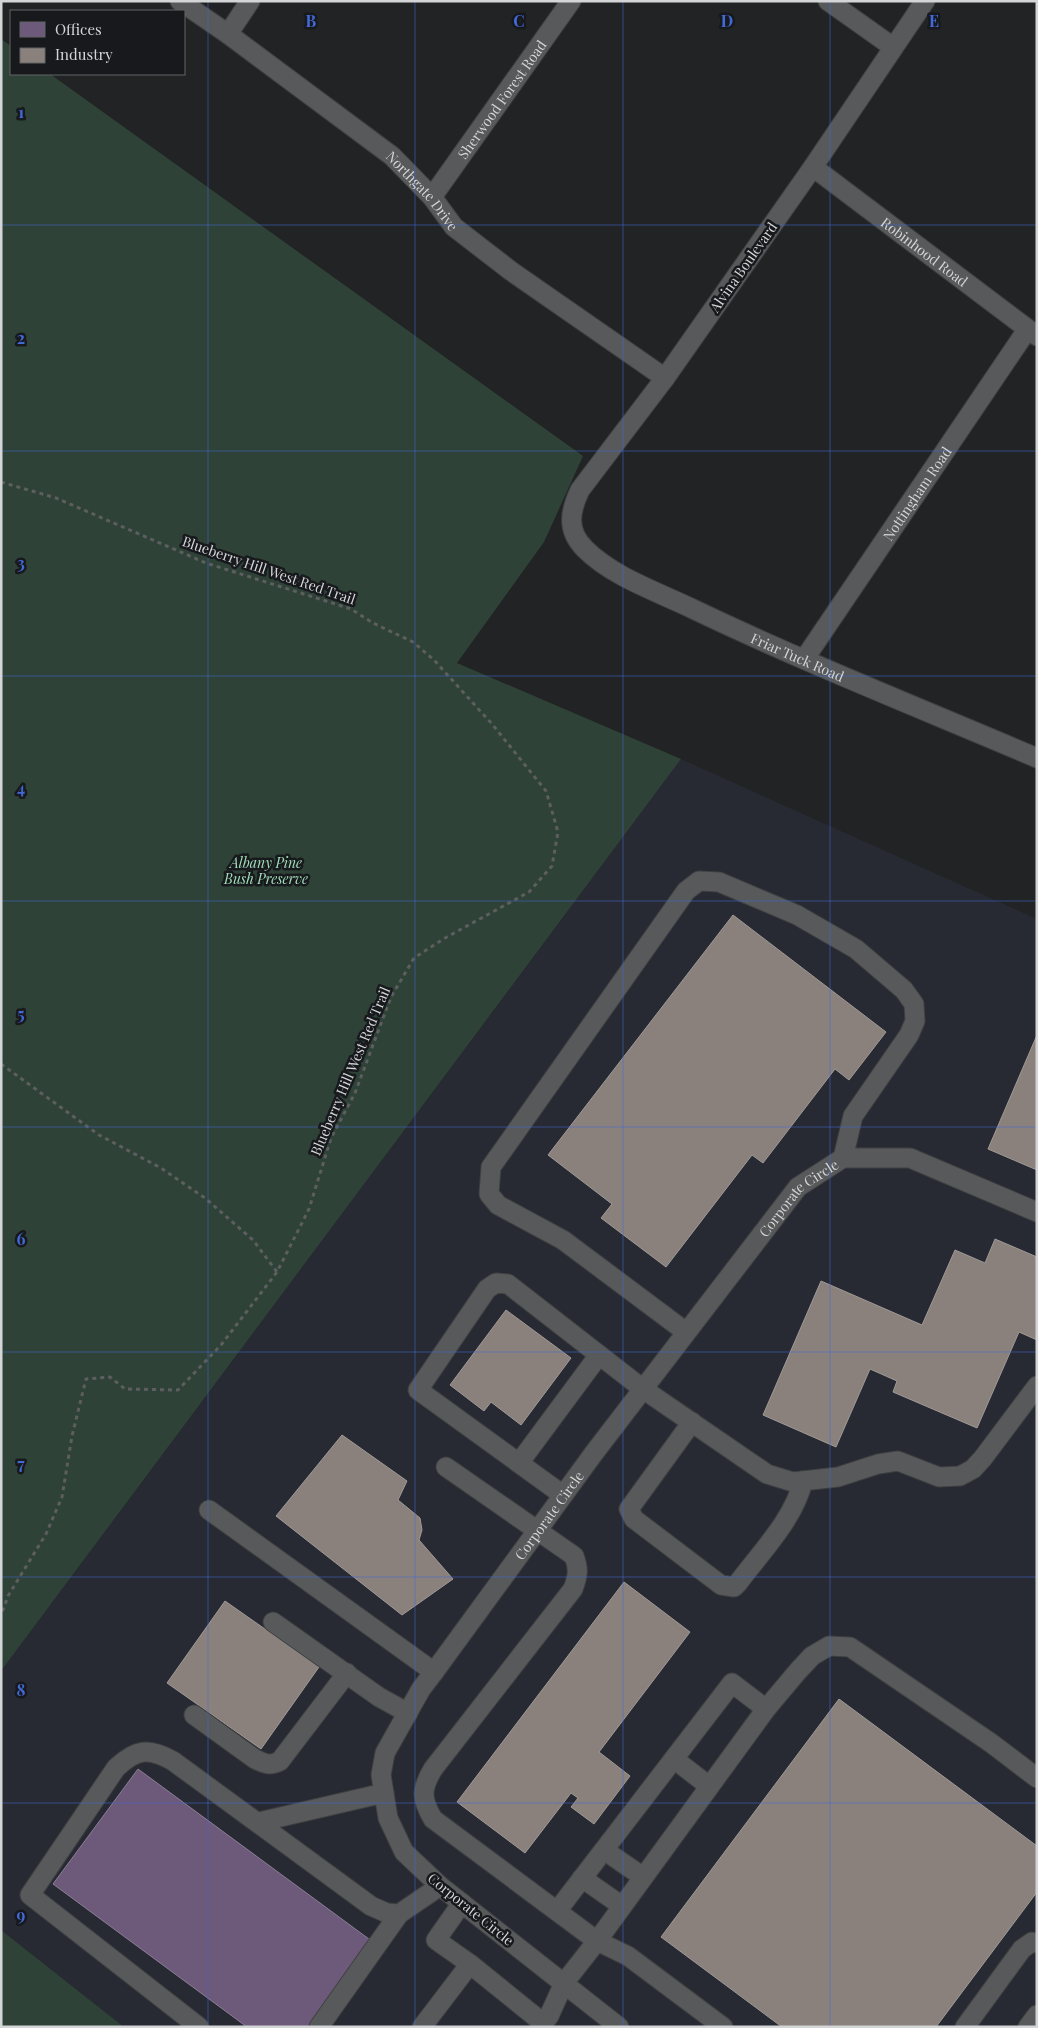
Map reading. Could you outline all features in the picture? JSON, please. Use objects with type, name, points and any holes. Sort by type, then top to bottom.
[{"type":"street","name":"Northgate Drive","points":[[180,1],[228,34],[392,156],[432,196],[454,227],[511,271],[665,378]]},
{"type":"street","points":[[228,34],[250,1]]},
{"type":"street","name":"Sherwood Forest Road","points":[[432,196],[571,1]]},
{"type":"street","points":[[828,1],[893,47]]},
{"type":"street","name":"Alvina Boulevard","points":[[574,533],[571,510],[580,490],[665,378],[814,167],[925,1]]},
{"type":"street","name":"Robinhood Road","points":[[814,167],[1032,333]]},
{"type":"street","name":"Nottingham Road","points":[[804,658],[1032,333]]},
{"type":"street","name":"Friar Tuck Road","points":[[574,533],[584,548],[629,578],[748,635],[1037,758]]},
{"type":"street","points":[[686,1332],[563,1240],[498,1204],[489,1194],[488,1180],[491,1167],[634,964],[686,891],[699,881],[719,882],[797,914],[856,948],[904,990],[914,1004],[915,1021],[909,1035],[853,1116],[843,1158]]},
{"type":"street","name":"Corporate Circle","points":[[619,2027],[440,1886],[404,1852],[388,1818],[381,1775],[385,1753],[434,1672],[563,1495],[798,1187],[843,1158],[910,1158],[1037,1212]]},
{"type":"street","points":[[563,1495],[418,1390],[487,1289],[496,1283],[508,1284],[643,1389],[766,1474],[793,1482],[838,1477],[878,1464],[898,1461],[939,1478],[960,1476],[973,1469],[983,1458],[1037,1386]]},
{"type":"street","points":[[519,1463],[599,1355]]},
{"type":"street","points":[[692,1422],[629,1509],[634,1519],[721,1585],[734,1587],[738,1583],[791,1512],[799,1498],[803,1481]]},
{"type":"street","points":[[446,1467],[574,1556],[578,1566],[578,1577],[573,1589],[434,1769],[425,1783],[426,1807],[434,1819],[597,1941],[628,1956],[723,2027]]},
{"type":"street","points":[[210,1510],[434,1672]]},
{"type":"street","points":[[273,1622],[379,1696],[408,1713]]},
{"type":"street","points":[[462,1903],[436,1940],[470,1964],[542,2025],[549,2016],[564,1983],[597,1941],[766,1709],[812,1656],[829,1646],[850,1647],[990,1743],[1037,1778]]},
{"type":"street","points":[[194,1715],[255,1759],[266,1765],[272,1765],[280,1761],[347,1673]]},
{"type":"street","points":[[557,1911],[732,1683],[766,1709]]},
{"type":"street","points":[[199,2027],[30,1895],[116,1768],[128,1757],[150,1751],[173,1761],[259,1822],[371,1906],[386,1913],[399,1914]]},
{"type":"street","points":[[674,1758],[709,1786]]},
{"type":"street","points":[[259,1822],[384,1793]]},
{"type":"street","points":[[604,1850],[643,1877]]},
{"type":"street","points":[[582,1878],[622,1906]]},
{"type":"street","points":[[319,2027],[399,1914],[440,1886]]},
{"type":"street","points":[[965,2027],[1022,1949],[1032,1942],[1037,1943]]},
{"type":"street","points":[[422,2027],[470,1964]]},
{"type":"street","points":[[1028,2027],[1037,2015]]},
{"type":"path","name":"Blueberry Hill West Red Trail","points":[[1,482],[56,498],[206,562],[351,609],[373,623],[413,642],[434,660],[486,717],[546,791],[558,832],[552,866],[529,892],[445,938],[414,958],[391,997],[355,1093],[331,1138],[308,1209],[277,1272],[221,1345],[178,1390],[125,1389],[110,1377],[86,1379],[72,1436],[62,1497],[46,1534],[8,1596],[1,1615]]},
{"type":"path","points":[[1,1064],[99,1136],[161,1168],[206,1198],[253,1240],[277,1272]]},
{"type":"shaded area","points":[[681,759],[1037,919],[1037,2027],[124,2027],[1,1930],[1,1671]]},
{"type":"green space","name":"Albany Pine Bush Preserve","points":[[1,39],[10,45],[10,75],[51,75],[583,456],[544,542],[457,663],[681,759],[1,1671]]},
{"type":"green space","points":[[1,1930],[124,2027],[1,2027]]},
{"type":"building: Offices","points":[[138,1769],[373,1942],[311,2027],[247,2027],[53,1884]]},
{"type":"building: Industry","points":[[733,915],[886,1032],[849,1080],[835,1069],[763,1163],[752,1155],[666,1267],[601,1218],[612,1204],[548,1155]]},
{"type":"building: Industry","points":[[1037,1035],[1037,1170],[988,1149]]},
{"type":"building: Industry","points":[[995,1239],[1037,1257],[1037,1340],[1019,1332],[977,1428],[893,1392],[897,1381],[870,1369],[836,1447],[763,1415],[821,1281],[922,1325],[955,1250],[985,1263]]},
{"type":"building: Industry","points":[[506,1310],[571,1358],[521,1425],[491,1402],[484,1411],[450,1385]]},
{"type":"building: Industry","points":[[342,1435],[407,1481],[398,1500],[420,1518],[422,1530],[419,1540],[453,1579],[402,1615],[276,1516]]},
{"type":"building: Industry","points":[[624,1582],[690,1632],[599,1752],[630,1776],[594,1824],[571,1807],[578,1798],[571,1793],[525,1853],[457,1802]]},
{"type":"building: Industry","points":[[225,1601],[319,1667],[261,1749],[167,1683]]},
{"type":"building: Industry","points":[[839,1699],[1037,1846],[1037,1892],[936,2027],[782,2027],[661,1937]]}]
